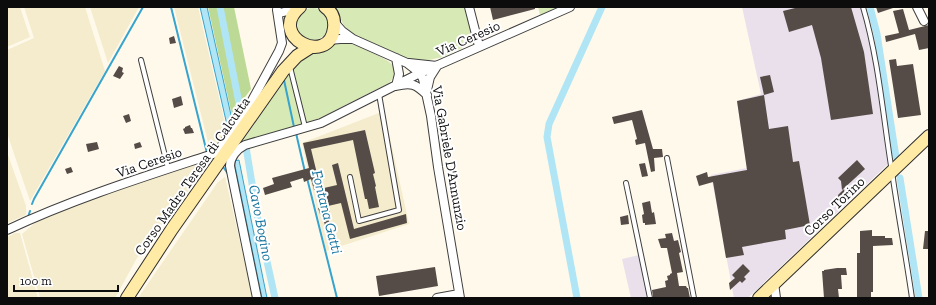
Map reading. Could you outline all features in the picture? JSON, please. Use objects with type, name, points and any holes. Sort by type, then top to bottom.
[{"type":"main road","points":[[300,8],[294,14],[291,22],[291,30],[301,44],[311,47]]},
{"type":"main road","points":[[327,8],[333,16],[335,23],[334,32],[329,40]]},
{"type":"main road","name":"Corso Madre Teresa di Calcutta","points":[[286,68],[294,36]]},
{"type":"main road","name":"Corso Madre Teresa di Calcutta","points":[[127,298],[172,229],[286,68],[296,56],[311,47],[321,46],[329,40]]},
{"type":"main road","name":"Corso Torino","points":[[759,298],[929,136]]},
{"type":"street","points":[[468,7],[479,46]]},
{"type":"street","name":"Via Ceresio","points":[[257,298],[230,161],[237,150],[245,145],[321,123],[420,73],[570,7]]},
{"type":"street","points":[[917,7],[924,21]]},
{"type":"street","points":[[277,10],[300,8]]},
{"type":"street","points":[[277,10],[291,22]]},
{"type":"street","name":"Via Ceresio","points":[[7,230],[37,216],[79,200],[218,151],[249,106],[280,51],[282,43],[277,10]]},
{"type":"street","name":"Via Gabriele D'Annunzio","points":[[335,23],[342,31],[353,39],[408,63],[420,73],[423,79],[427,95],[460,296]]},
{"type":"street","name":"Via Gabriele D'Annunzio","points":[[329,40],[353,39]]},
{"type":"street","points":[[396,58],[399,74],[396,86],[413,84],[427,95]]},
{"type":"street","points":[[408,63],[437,66],[430,77],[427,95]]},
{"type":"street","points":[[774,283],[776,298]]},
{"type":"street","points":[[437,298],[460,296]]},
{"type":"lane","points":[[863,7],[871,33],[912,298]]},
{"type":"lane","points":[[141,60],[168,169]]},
{"type":"lane","points":[[286,68],[305,127]]},
{"type":"lane","points":[[350,177],[359,221],[399,210],[379,94]]},
{"type":"lane","points":[[667,158],[694,298]]},
{"type":"lane","points":[[626,183],[650,298]]},
{"type":"shaded area","points":[[7,7],[20,7],[30,37],[7,47]]},
{"type":"shaded area","points":[[24,7],[85,7],[105,71],[30,201],[7,133],[7,50],[34,38]]},
{"type":"shaded area","points":[[90,7],[139,7],[108,63]]},
{"type":"shaded area","points":[[174,7],[198,7],[227,132],[215,148],[210,150]]},
{"type":"shaded area","points":[[742,7],[861,7],[869,34],[888,164],[748,298],[734,298],[711,175],[747,168],[737,101],[761,94]]},
{"type":"shaded area","points":[[384,111],[409,224],[326,251],[302,143]]},
{"type":"shaded area","points":[[7,152],[26,206],[26,215],[7,223]]},
{"type":"shaded area","points":[[195,162],[205,169],[137,258],[115,298],[40,298],[22,234],[35,223],[74,203]]},
{"type":"shaded area","points":[[225,177],[253,298],[138,298],[218,182]]},
{"type":"shaded area","points":[[15,233],[20,233],[38,298],[7,298],[7,237]]},
{"type":"shaded area","points":[[639,255],[648,298],[631,298],[622,259]]},
{"type":"green space","points":[[208,7],[234,7],[251,89],[237,108],[238,116],[233,120]]},
{"type":"green space","points":[[335,7],[464,7],[470,25],[468,42],[462,48],[443,57],[419,62],[407,59],[360,39],[346,30]]},
{"type":"green space","points":[[538,7],[559,7],[540,15]]},
{"type":"green space","points":[[310,8],[316,8],[325,12],[329,24],[325,36],[316,40],[310,40],[301,36],[297,27],[297,21],[301,12]]},
{"type":"green space","points":[[339,42],[356,46],[382,58],[391,64],[395,72],[389,83],[318,119],[303,123],[301,127],[242,142],[296,64],[306,57]]},
{"type":"water","points":[[200,7],[207,7],[233,124],[227,125]]},
{"type":"water","points":[[239,160],[267,298],[262,298],[234,161]]},
{"type":"building","points":[[490,7],[535,7],[535,9],[493,20]]},
{"type":"building","points":[[799,7],[851,7],[864,52],[873,114],[831,120],[821,58],[812,25],[789,32],[783,11]]},
{"type":"building","points":[[876,7],[893,7],[893,8],[878,13]]},
{"type":"building","points":[[903,9],[909,30],[929,25],[929,48],[919,50],[915,34],[886,42],[885,36],[899,33],[893,11]]},
{"type":"building","points":[[174,36],[176,43],[170,44],[169,38]]},
{"type":"building","points":[[896,59],[897,66],[913,64],[921,115],[898,118],[889,60]]},
{"type":"building","points":[[119,66],[123,68],[122,72],[124,73],[120,79],[113,76]]},
{"type":"building","points":[[770,75],[774,92],[764,95],[760,77]]},
{"type":"building","points":[[764,95],[769,129],[788,126],[793,162],[799,161],[810,225],[785,230],[786,239],[742,247],[744,255],[726,258],[713,182],[699,186],[696,176],[707,172],[708,177],[747,170],[737,101]]},
{"type":"building","points":[[181,96],[183,105],[174,108],[172,99]]},
{"type":"building","points":[[642,110],[653,149],[662,149],[663,157],[654,158],[655,171],[651,172],[645,143],[636,145],[635,140],[637,139],[632,120],[614,124],[612,117]]},
{"type":"building","points":[[129,114],[131,121],[126,123],[123,116]]},
{"type":"building","points":[[190,125],[194,133],[185,134],[183,129]]},
{"type":"building","points":[[365,130],[375,173],[373,174],[379,207],[369,209],[367,199],[365,199],[353,140],[311,149],[319,182],[322,181],[324,188],[337,185],[332,165],[338,163],[354,229],[406,214],[407,223],[350,239],[341,203],[328,206],[330,212],[327,213],[332,232],[327,233],[322,214],[320,214],[318,208],[323,207],[318,189],[314,190],[311,179],[304,182],[303,178],[290,182],[292,187],[265,195],[263,188],[274,184],[272,178],[309,168],[303,143]]},
{"type":"building","points":[[97,142],[99,149],[88,152],[86,144]]},
{"type":"building","points":[[140,142],[142,147],[135,149],[134,144]]},
{"type":"building","points":[[857,160],[865,169],[842,190],[841,181],[838,178]]},
{"type":"building","points":[[645,163],[648,176],[642,177],[639,164]]},
{"type":"building","points":[[71,167],[73,172],[67,174],[65,169]]},
{"type":"building","points":[[844,189],[846,202],[840,207],[838,195]]},
{"type":"building","points":[[650,201],[656,224],[645,225],[645,223],[643,223],[642,215],[644,214],[642,203]]},
{"type":"building","points":[[628,215],[629,224],[621,225],[620,217]]},
{"type":"building","points":[[872,230],[872,236],[885,236],[885,238],[892,238],[893,245],[873,246],[873,292],[871,292],[871,298],[857,298],[857,253],[860,253],[860,231]]},
{"type":"building","points":[[925,231],[929,231],[929,249],[923,249]]},
{"type":"building","points":[[672,233],[674,241],[678,240],[681,252],[679,253],[683,272],[677,273],[679,286],[686,286],[688,288],[690,298],[653,298],[652,290],[666,287],[665,281],[668,280],[667,276],[672,273],[667,248],[661,248],[658,239],[666,238],[665,234]]},
{"type":"building","points":[[743,264],[750,271],[744,277],[746,279],[742,283],[740,281],[730,290],[729,283],[735,278],[732,275]]},
{"type":"building","points":[[435,267],[438,286],[379,296],[376,276]]},
{"type":"building","points":[[846,268],[847,275],[841,275],[842,289],[838,289],[839,298],[824,298],[822,271]]},
{"type":"waterway","points":[[32,204],[143,7]]},
{"type":"waterway","points":[[171,7],[207,153]]},
{"type":"waterway","name":"Cavo Bogino","points":[[220,7],[240,108]]},
{"type":"waterway","points":[[577,298],[547,137],[549,124],[602,7]]},
{"type":"waterway","points":[[870,7],[877,34],[896,157]]},
{"type":"waterway","name":"Fontana Gatti","points":[[284,80],[294,127]]},
{"type":"waterway","name":"Fontana Gatti","points":[[296,133],[305,172]]},
{"type":"waterway","name":"Cavo Bogino","points":[[246,147],[258,220],[275,298]]},
{"type":"waterway","points":[[224,168],[228,174]]},
{"type":"waterway","name":"Fontana Gatti","points":[[307,178],[337,298]]},
{"type":"waterway","points":[[900,178],[919,298]]},
{"type":"waterway","points":[[28,217],[30,211]]}]
